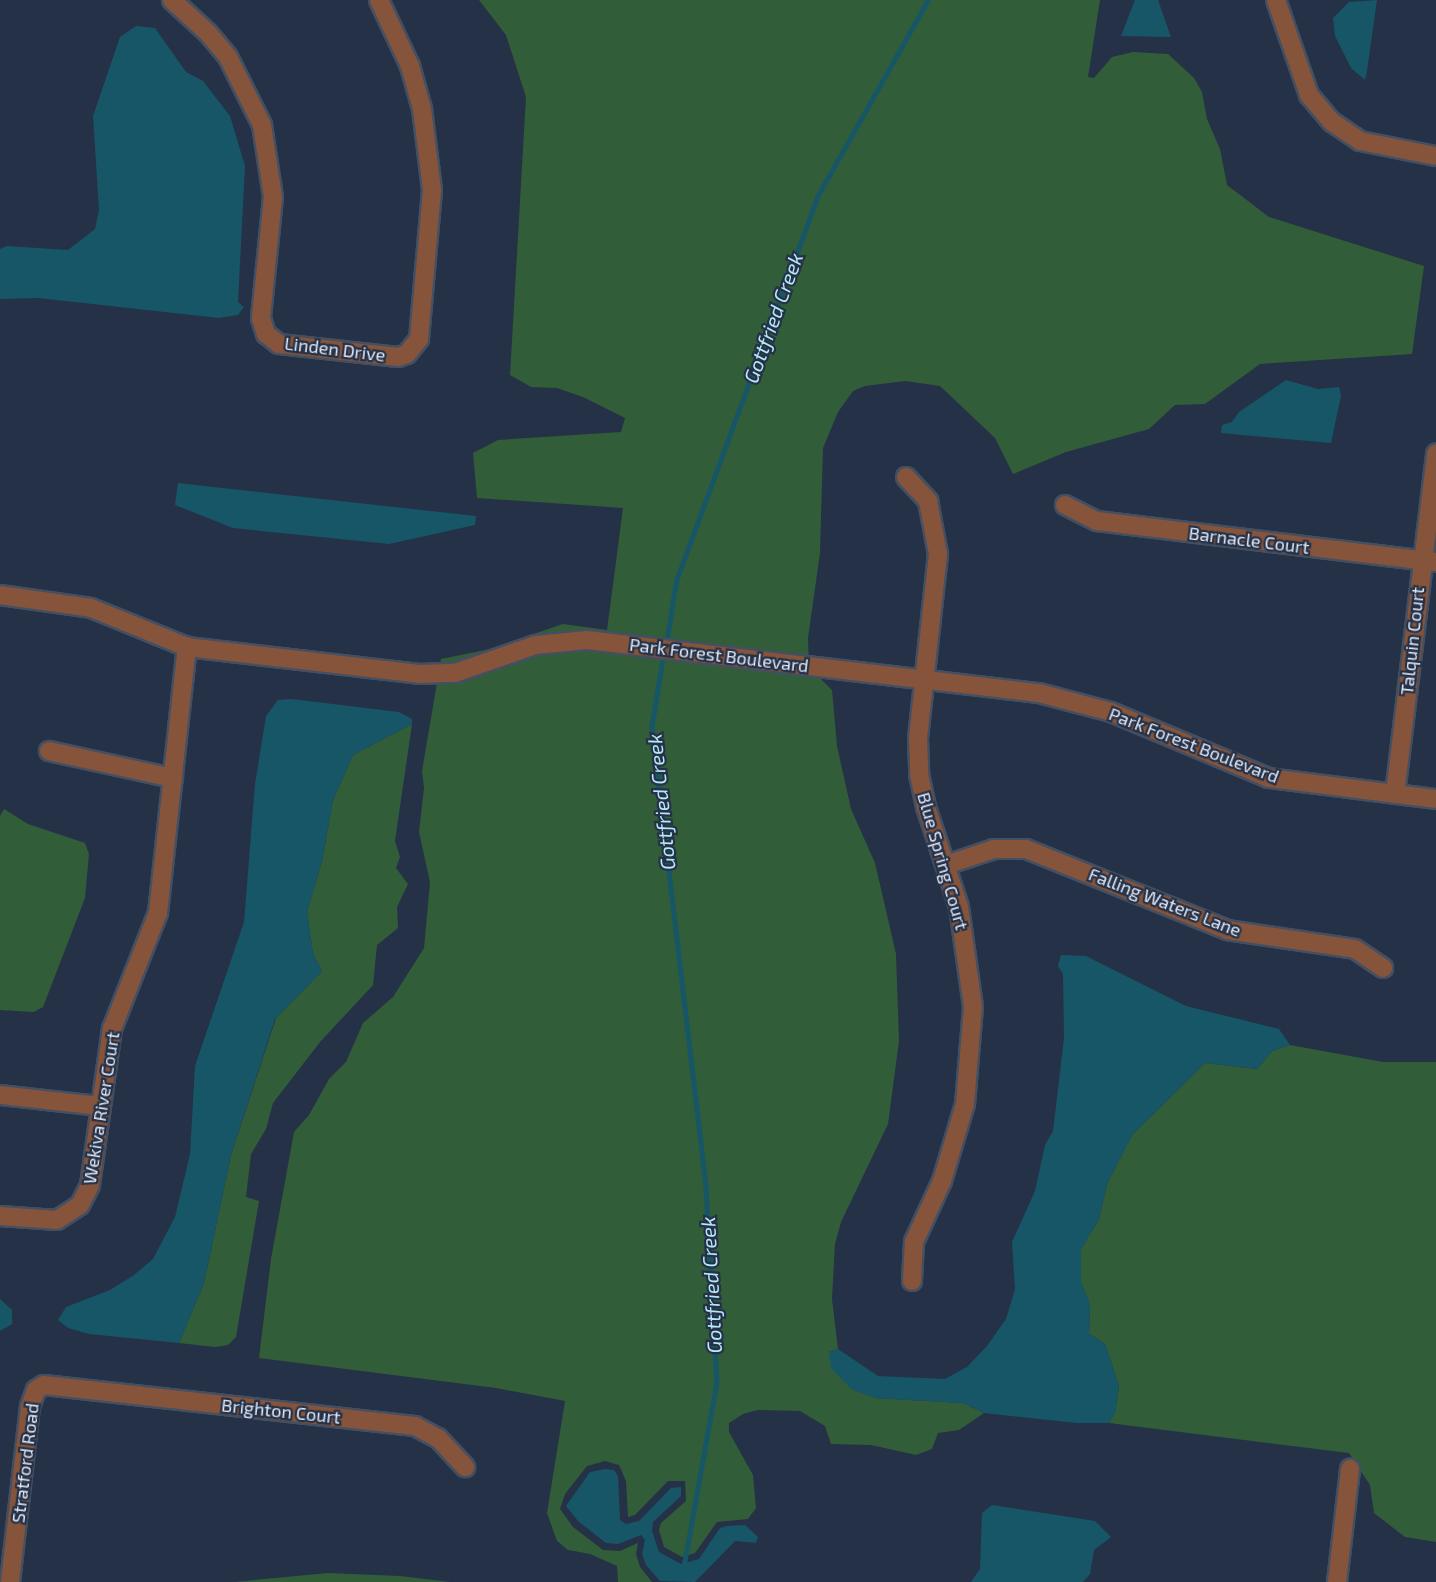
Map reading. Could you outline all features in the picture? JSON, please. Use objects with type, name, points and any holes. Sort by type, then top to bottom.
[{"type":"street","name":"Linden Drive","points":[[172,0],[208,33],[228,57],[262,125],[273,198],[261,318],[266,334],[279,344],[398,357],[407,354],[419,339],[432,190],[419,98],[410,66],[379,0]]},
{"type":"street","points":[[1275,0],[1309,95],[1332,122],[1360,141],[1436,156]]},
{"type":"street","name":"Talquin Court","points":[[1395,794],[1428,561],[1436,453]]},
{"type":"street","name":"Blue Spring Court","points":[[906,477],[928,501],[936,526],[938,554],[918,738],[919,774],[946,865],[969,960],[972,1054],[953,1150],[914,1242],[912,1281]]},
{"type":"street","name":"Barnacle Court","points":[[1065,505],[1097,521],[1428,561]]},
{"type":"street","name":"Park Forest Boulevard","points":[[0,595],[91,608],[187,646],[435,675],[475,669],[536,645],[587,640],[752,658],[1072,699],[1269,778],[1436,799]]},
{"type":"street","name":"Wekiva River Court","points":[[0,1216],[50,1221],[70,1214],[80,1205],[90,1185],[112,1029],[158,913],[187,646]]},
{"type":"street","points":[[50,751],[173,778]]},
{"type":"street","name":"Falling Waters Lane","points":[[946,865],[994,849],[1026,849],[1227,930],[1355,949],[1383,968]]},
{"type":"street","points":[[0,1095],[100,1106]]},
{"type":"street","name":"Stratford Road","points":[[10,1582],[32,1398],[44,1385],[81,1389]]},
{"type":"street","name":"Brighton Court","points":[[81,1389],[415,1426],[438,1438],[465,1467]]},
{"type":"street","points":[[1337,1582],[1350,1469]]},
{"type":"green space","points":[[479,0],[1100,0],[1088,77],[1094,78],[1112,57],[1133,52],[1168,54],[1194,78],[1202,92],[1207,119],[1220,149],[1227,185],[1269,217],[1424,266],[1412,354],[1260,364],[1205,404],[1175,405],[1149,429],[1066,452],[1013,474],[995,438],[940,386],[905,381],[865,386],[853,391],[838,412],[823,448],[820,553],[808,638],[809,667],[832,690],[837,746],[851,809],[875,863],[896,954],[899,1041],[888,1124],[841,1222],[835,1244],[832,1299],[838,1349],[829,1352],[874,1398],[963,1403],[984,1413],[959,1430],[938,1433],[932,1449],[916,1455],[871,1445],[831,1444],[825,1426],[800,1411],[758,1410],[743,1414],[729,1423],[729,1432],[753,1475],[756,1508],[748,1519],[717,1522],[695,1553],[682,1557],[664,1547],[659,1530],[661,1523],[686,1501],[685,1481],[668,1481],[635,1515],[628,1517],[626,1481],[619,1465],[605,1461],[587,1466],[565,1494],[560,1509],[573,1527],[603,1550],[620,1551],[638,1543],[636,1554],[640,1567],[652,1582],[618,1582],[617,1566],[590,1554],[568,1550],[557,1541],[547,1513],[565,1401],[496,1388],[259,1358],[271,1259],[294,1132],[309,1115],[329,1079],[346,1062],[363,1023],[393,997],[424,948],[430,882],[419,832],[424,788],[422,771],[441,659],[490,649],[563,624],[607,630],[623,508],[477,498],[473,453],[498,440],[621,432],[625,418],[583,397],[557,388],[531,387],[510,375],[526,97],[506,35]]},
{"type":"green space","points":[[412,724],[395,841],[400,857],[396,868],[408,884],[397,907],[398,928],[377,945],[373,985],[320,1042],[273,1103],[266,1129],[251,1154],[246,1197],[259,1201],[236,1337],[228,1345],[215,1347],[179,1343],[204,1283],[231,1155],[276,1018],[322,971],[313,954],[307,912],[322,861],[333,800],[353,755]]},
{"type":"green space","points":[[4,809],[28,824],[85,843],[89,854],[85,898],[43,1007],[34,1012],[0,1010],[0,816]]},
{"type":"green space","points":[[1290,1045],[1383,1062],[1436,1062],[1436,1542],[1405,1537],[1374,1513],[1370,1485],[1349,1453],[1109,1423],[1115,1413],[1119,1386],[1105,1344],[1089,1334],[1090,1305],[1081,1282],[1081,1249],[1099,1219],[1107,1184],[1132,1135],[1205,1063],[1257,1069],[1272,1051]]},
{"type":"green space","points":[[328,1573],[400,1576],[450,1582],[234,1582]]},
{"type":"water","points":[[1135,0],[1158,0],[1171,37],[1121,36]]},
{"type":"water","points":[[1377,0],[1365,80],[1351,68],[1335,36],[1333,18],[1349,2]]},
{"type":"water","points":[[136,26],[155,28],[186,72],[203,81],[230,116],[245,166],[238,302],[244,307],[238,315],[219,318],[38,298],[0,299],[0,249],[7,246],[68,250],[95,229],[99,210],[93,116],[120,37]]},
{"type":"water","points":[[1286,380],[1318,389],[1339,387],[1341,396],[1331,443],[1221,433],[1222,425],[1232,422],[1239,412]]},
{"type":"water","points":[[178,483],[476,516],[475,525],[389,544],[233,528],[175,505]]},
{"type":"water","points":[[291,699],[399,712],[412,719],[412,724],[353,755],[333,800],[322,861],[307,912],[313,954],[322,971],[275,1019],[231,1155],[204,1283],[179,1343],[89,1334],[68,1328],[58,1320],[66,1307],[110,1290],[134,1275],[153,1259],[175,1217],[190,1154],[195,1066],[244,922],[255,784],[266,716],[278,700]]},
{"type":"water","points":[[1061,955],[1086,956],[1186,1006],[1279,1029],[1290,1045],[1272,1051],[1257,1069],[1205,1063],[1132,1135],[1107,1184],[1099,1219],[1081,1249],[1081,1282],[1090,1305],[1089,1334],[1105,1344],[1119,1386],[1115,1413],[1109,1423],[1077,1423],[984,1413],[963,1403],[874,1398],[851,1389],[831,1368],[829,1352],[838,1349],[878,1376],[945,1379],[967,1367],[987,1346],[1006,1319],[1015,1289],[1012,1242],[1035,1191],[1045,1145],[1053,1131],[1064,1038],[1063,974],[1058,966]]},
{"type":"water","points":[[0,1299],[12,1310],[12,1324],[0,1331]]},
{"type":"water","points":[[614,1470],[618,1476],[620,1520],[626,1524],[639,1521],[671,1488],[681,1487],[681,1496],[653,1522],[652,1531],[659,1552],[681,1564],[699,1559],[720,1528],[727,1526],[745,1525],[758,1537],[756,1543],[735,1541],[695,1582],[660,1581],[646,1565],[642,1554],[645,1540],[641,1535],[618,1544],[606,1543],[578,1521],[566,1506],[590,1472]]},
{"type":"water","points":[[992,1505],[1095,1521],[1111,1537],[1094,1550],[1090,1574],[1083,1582],[971,1582],[980,1569],[982,1513]]},
{"type":"waterway","name":"Gottfried Creek","points":[[666,645],[676,581],[817,197],[928,0]]},
{"type":"waterway","name":"Gottfried Creek","points":[[664,653],[652,726],[706,1188],[717,1382],[684,1567]]}]
